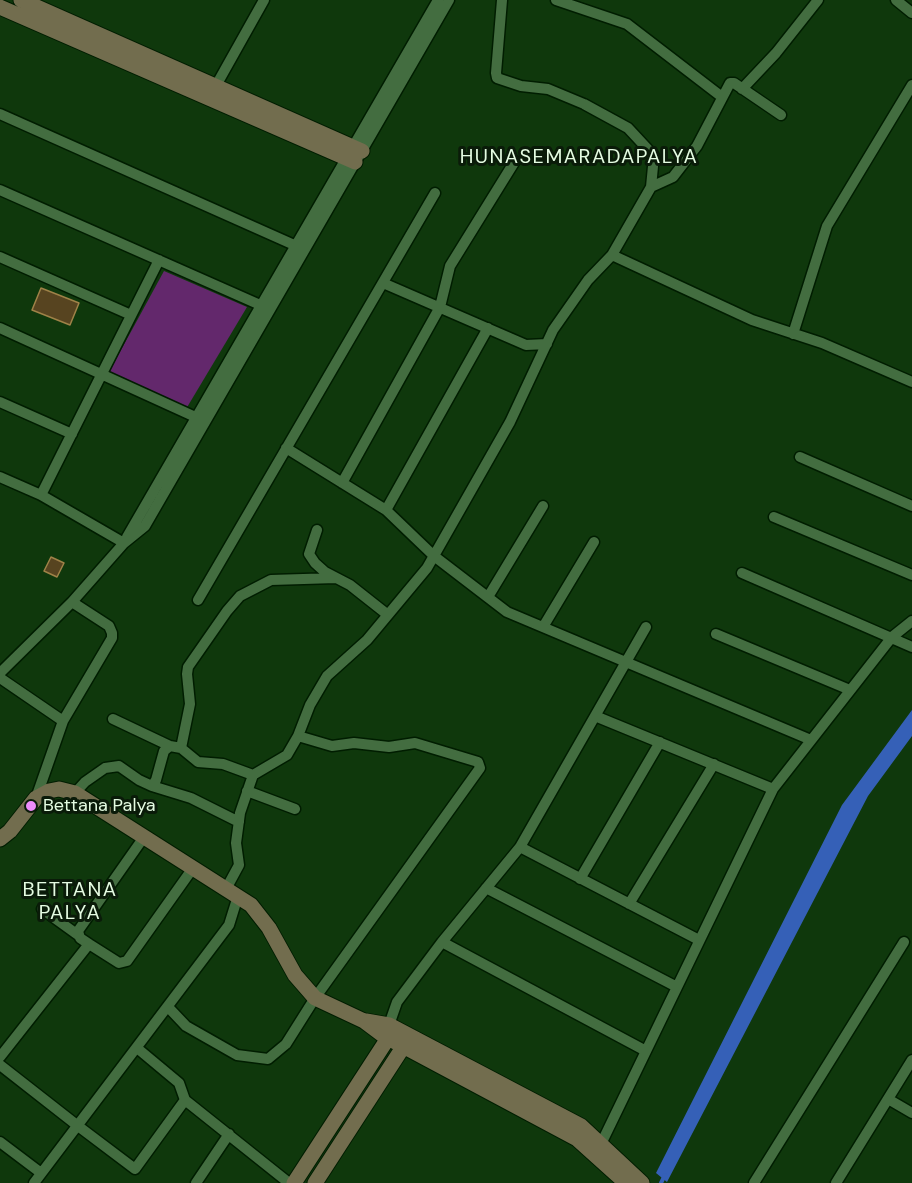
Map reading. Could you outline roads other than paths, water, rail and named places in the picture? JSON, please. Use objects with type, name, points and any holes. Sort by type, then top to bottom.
[{"type":"street","points":[[21,0],[212,92],[354,155]]},
{"type":"street","points":[[354,155],[438,0]]},
{"type":"street","points":[[124,543],[201,420],[354,155],[449,0]]},
{"type":"street","points":[[34,1183],[229,925],[232,893],[239,865],[236,843],[238,822],[253,775],[287,755],[298,736],[310,705],[327,676],[367,640],[427,568],[510,422],[553,330],[588,280],[612,255],[651,187],[654,156],[628,128],[584,104],[548,89],[521,86],[497,78],[502,0]]},
{"type":"street","points":[[556,0],[627,24],[722,97]]},
{"type":"street","points":[[742,89],[776,53],[818,0]]},
{"type":"street","points":[[896,0],[912,13]]},
{"type":"street","points":[[212,92],[262,1]]},
{"type":"street","points":[[0,7],[212,92]]},
{"type":"street","points":[[651,187],[673,177],[697,146],[730,83],[782,115]]},
{"type":"street","points":[[793,334],[827,226],[912,85]]},
{"type":"street","points":[[0,114],[300,248]]},
{"type":"street","points":[[342,483],[440,307],[450,266],[515,161]]},
{"type":"street","points":[[0,190],[266,308]]},
{"type":"street","points":[[198,600],[435,193]]},
{"type":"street","points":[[612,255],[752,320],[822,343],[912,382]]},
{"type":"street","points":[[0,257],[131,315]]},
{"type":"street","points":[[41,495],[159,261]]},
{"type":"street","points":[[383,283],[526,345],[547,344]]},
{"type":"street","points":[[0,328],[201,420]]},
{"type":"street","points":[[386,510],[488,328]]},
{"type":"street","points":[[0,402],[72,434]]},
{"type":"street","points":[[0,673],[72,602],[124,543],[145,526],[201,420]]},
{"type":"street","points":[[286,448],[386,510],[434,556],[507,612],[811,740]]},
{"type":"street","points":[[800,457],[912,506]]},
{"type":"street","points":[[0,477],[41,495],[124,543]]},
{"type":"street","points":[[488,597],[543,506]]},
{"type":"street","points":[[774,517],[912,575]]},
{"type":"street","points":[[317,530],[309,554],[325,572],[350,585],[388,615]]},
{"type":"street","points":[[543,627],[594,542]]},
{"type":"street","points":[[742,573],[912,646]]},
{"type":"street","points":[[176,747],[190,704],[188,666],[240,596],[271,580],[336,578]]},
{"type":"street","points":[[0,839],[10,831],[36,798],[63,721],[112,638],[109,626],[72,602]]},
{"type":"street","points":[[601,1144],[773,789],[892,637],[912,621]]},
{"type":"street","points":[[294,1183],[391,1030],[397,1002],[519,847],[646,627]]},
{"type":"street","points":[[716,634],[850,690]]},
{"type":"street","points":[[0,678],[63,721]]},
{"type":"street","points":[[595,716],[773,789]]},
{"type":"street","points":[[113,719],[176,747],[198,762],[223,764],[253,775]]},
{"type":"street","points":[[168,1007],[186,1026],[237,1055],[268,1059],[286,1044],[315,998],[480,768],[478,762],[415,743],[389,747],[354,743],[332,746],[298,736]]},
{"type":"street","points":[[580,879],[660,742]]},
{"type":"street","points":[[152,786],[156,780],[164,751],[176,747]]},
{"type":"street","points":[[629,904],[714,764]]},
{"type":"street","points":[[75,793],[85,782],[105,768],[119,766],[139,780],[191,798],[238,822]]},
{"type":"street","points":[[36,798],[59,789],[75,793],[251,905],[263,920],[295,975],[315,998],[364,1021],[391,1030],[407,1041],[601,1144],[642,1183]]},
{"type":"street","points":[[247,791],[295,809]]},
{"type":"street","points":[[78,935],[78,931],[144,837]]},
{"type":"street","points":[[519,847],[699,940]]},
{"type":"street","points":[[42,909],[119,963],[127,961],[193,868]]},
{"type":"street","points":[[486,888],[677,987]]},
{"type":"street","points":[[442,942],[646,1051]]},
{"type":"street","points":[[754,1183],[904,942]]},
{"type":"street","points":[[0,1057],[89,944]]},
{"type":"street","points":[[315,1183],[407,1041]]},
{"type":"street","points":[[137,1048],[179,1083],[184,1100],[289,1183]]},
{"type":"street","points":[[836,1183],[912,1060]]},
{"type":"street","points":[[0,1065],[135,1169],[184,1100]]},
{"type":"street","points":[[888,1099],[912,1113]]},
{"type":"street","points":[[196,1183],[229,1134]]},
{"type":"street","points":[[581,1134],[626,1183]]},
{"type":"street","points":[[0,1142],[41,1173]]},
{"type":"water","points":[[912,710],[912,736],[868,796],[667,1182],[656,1173],[842,805]]},
{"type":"waterway","points":[[661,1183],[665,1175]]},
{"type":"place","name":"Bettana Palya","points":[[31,806]]},
{"type":"district","name":"HUNASEMARADAPALYA","points":[[579,158]]},
{"type":"district","name":"BETTANA PALYA","points":[[70,902]]}]
